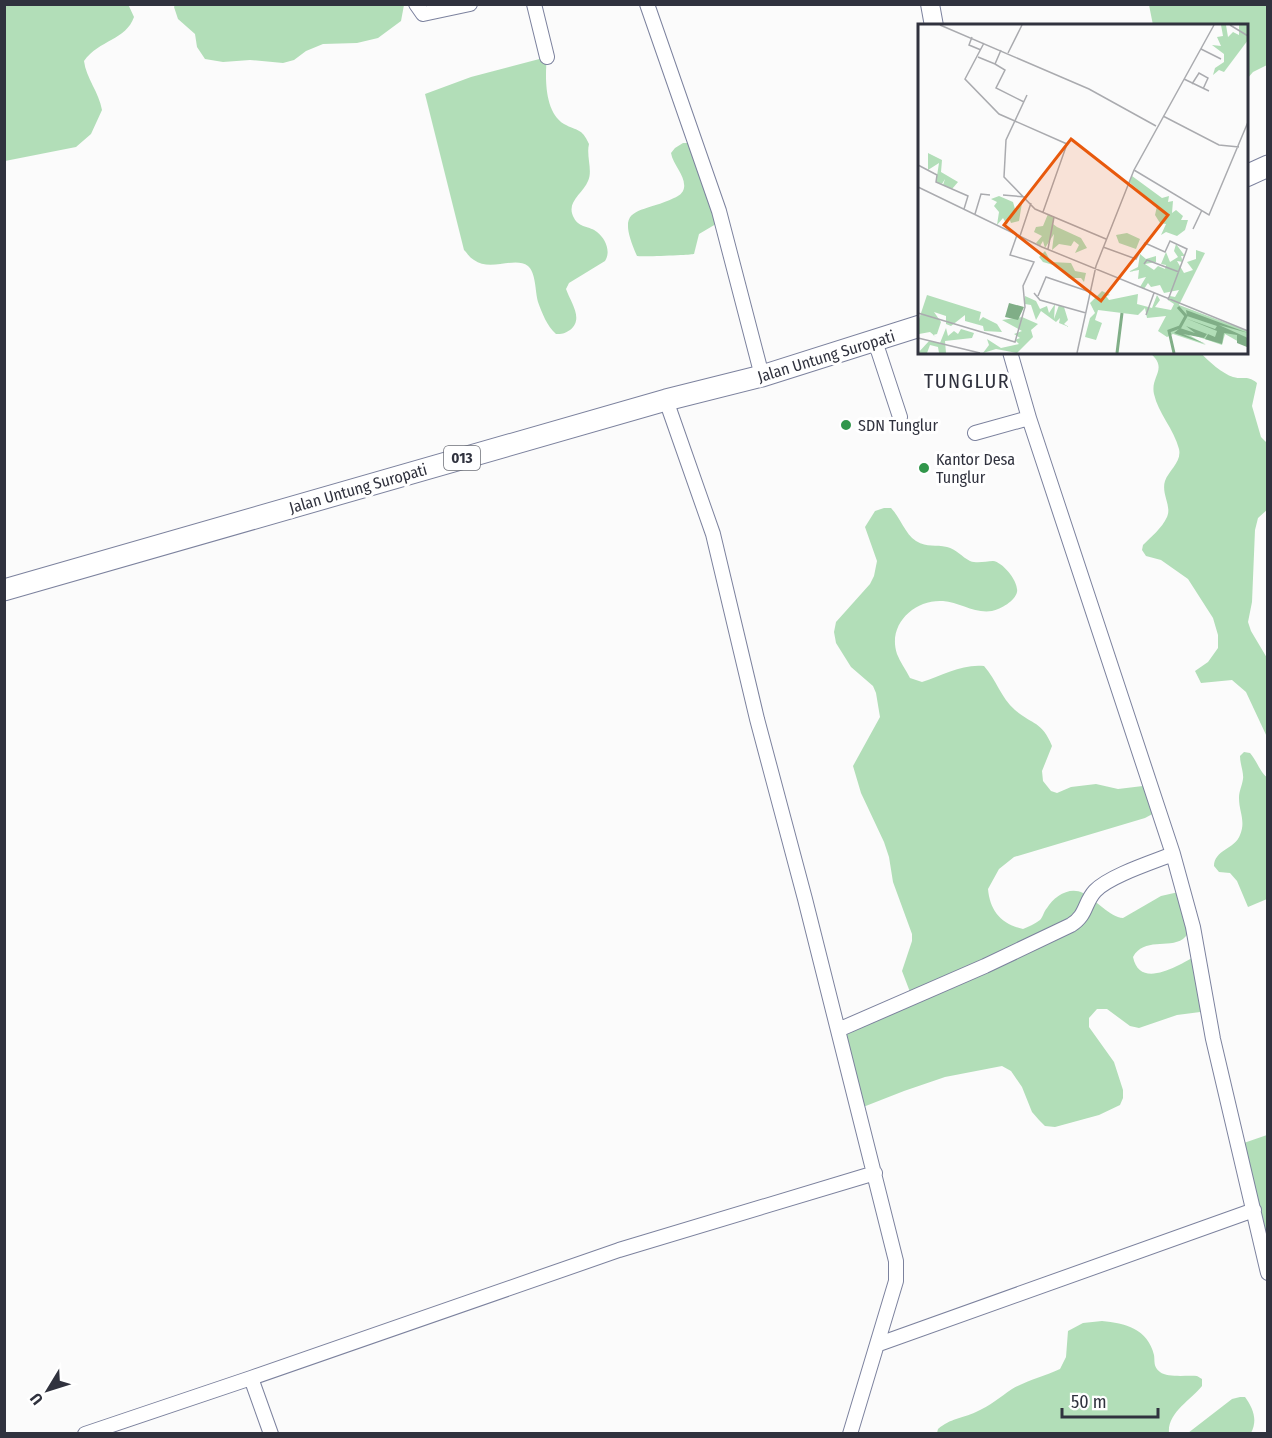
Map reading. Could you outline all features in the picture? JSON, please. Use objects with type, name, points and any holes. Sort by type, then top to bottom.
[{"type":"main road","points":[[1248,175],[1268,166]]},
{"type":"main road","name":"Jalan Untung Suropati","points":[[4,590],[666,400],[762,376],[918,327]]},
{"type":"street","points":[[416,4],[423,14],[470,4]]},
{"type":"street","points":[[534,4],[547,57]]},
{"type":"street","points":[[647,4],[719,211],[762,376]]},
{"type":"street","points":[[930,4],[934,24]]},
{"type":"street","points":[[875,341],[900,417]]},
{"type":"street","points":[[1011,354],[1029,418],[1173,854],[1193,927],[1213,1039],[1264,1244],[1268,1273]]},
{"type":"street","points":[[666,400],[713,534],[757,719],[896,1262],[896,1281],[852,1432]]},
{"type":"street","points":[[975,433],[1029,418]]},
{"type":"street","points":[[838,1030],[985,966],[1071,925],[1081,919],[1096,890],[1109,880],[1173,854]]},
{"type":"street","points":[[85,1434],[619,1250],[875,1173]]},
{"type":"street","points":[[879,1344],[1254,1210]]},
{"type":"street","points":[[251,1378],[271,1434]]},
{"type":"green space","points":[[5,4],[128,4],[134,17],[130,25],[125,31],[97,48],[84,61],[102,110],[91,134],[76,147],[5,161]]},
{"type":"green space","points":[[175,4],[404,5],[401,21],[378,38],[357,43],[323,44],[306,51],[294,60],[283,63],[250,60],[223,62],[205,59],[197,47],[195,34],[178,19]]},
{"type":"green space","points":[[1149,5],[1267,5],[1267,65],[1253,72],[1248,78],[1248,24],[1153,24]]},
{"type":"green space","points":[[547,57],[546,83],[549,103],[557,118],[581,132],[589,144],[589,177],[586,186],[573,203],[572,212],[579,224],[600,235],[607,250],[605,261],[569,283],[566,289],[575,311],[576,321],[570,330],[560,334],[553,331],[543,315],[538,302],[533,273],[528,266],[523,263],[487,265],[471,258],[464,250],[425,94],[471,77]]},
{"type":"green space","points":[[683,143],[696,143],[716,224],[699,234],[694,254],[637,256],[628,227],[629,219],[640,210],[682,193],[683,179],[671,153]]},
{"type":"green space","points":[[1151,354],[1202,354],[1229,375],[1250,379],[1257,383],[1252,406],[1261,437],[1267,443],[1268,509],[1258,518],[1255,530],[1252,602],[1248,622],[1267,658],[1267,737],[1246,692],[1232,680],[1201,683],[1195,671],[1208,662],[1218,648],[1218,635],[1213,618],[1188,579],[1161,560],[1146,556],[1142,550],[1143,545],[1167,517],[1165,481],[1179,458],[1179,449],[1174,435],[1154,394],[1154,382],[1159,368]]},
{"type":"green space","points":[[891,508],[916,541],[950,548],[973,562],[997,562],[1010,573],[1017,588],[1016,595],[1011,601],[992,611],[979,611],[943,601],[933,601],[914,609],[900,624],[895,643],[898,657],[910,678],[922,682],[960,668],[984,666],[1010,705],[1040,728],[1048,738],[1052,746],[1042,771],[1043,781],[1051,791],[1057,793],[1071,787],[1096,784],[1118,789],[1143,786],[1150,788],[1158,811],[1145,818],[1014,857],[999,869],[988,889],[991,904],[998,915],[1009,924],[1023,929],[1040,920],[1046,909],[1063,893],[1078,891],[1083,893],[1113,915],[1123,918],[1161,896],[1183,891],[1193,927],[1183,939],[1177,942],[1143,947],[1133,957],[1137,967],[1152,974],[1171,969],[1198,955],[1208,1011],[1177,1015],[1139,1028],[1130,1026],[1107,1009],[1097,1009],[1089,1018],[1089,1027],[1114,1062],[1123,1090],[1120,1105],[1099,1115],[1055,1127],[1045,1126],[1032,1112],[1022,1087],[1011,1071],[1002,1066],[945,1077],[858,1109],[838,1030],[910,992],[902,971],[912,941],[912,934],[893,882],[884,842],[861,793],[853,766],[880,717],[876,693],[873,686],[851,667],[836,643],[834,632],[836,622],[870,584],[874,576],[877,561],[865,527],[875,511]]},
{"type":"green space","points":[[1244,752],[1250,753],[1268,778],[1267,899],[1248,907],[1237,881],[1230,873],[1219,872],[1214,866],[1217,856],[1237,840],[1242,830],[1239,793],[1243,782],[1240,756]]},
{"type":"green space","points":[[1267,1135],[1267,1243],[1238,1145]]},
{"type":"green space","points":[[1102,1321],[1127,1326],[1141,1333],[1151,1346],[1155,1366],[1163,1374],[1197,1376],[1202,1379],[1202,1386],[1172,1419],[1169,1433],[937,1433],[938,1429],[947,1423],[981,1410],[1012,1389],[1060,1369],[1066,1357],[1068,1331],[1083,1323]]},
{"type":"green space","points":[[1245,1397],[1254,1414],[1251,1433],[1188,1433],[1232,1399]]},
{"type":"place","name":"SDN Tunglur","points":[[846,425]]},
{"type":"place","name":"Kantor Desa Tunglur","points":[[924,468]]},
{"type":"district","name":"TUNGLUR","points":[[967,381]]}]
